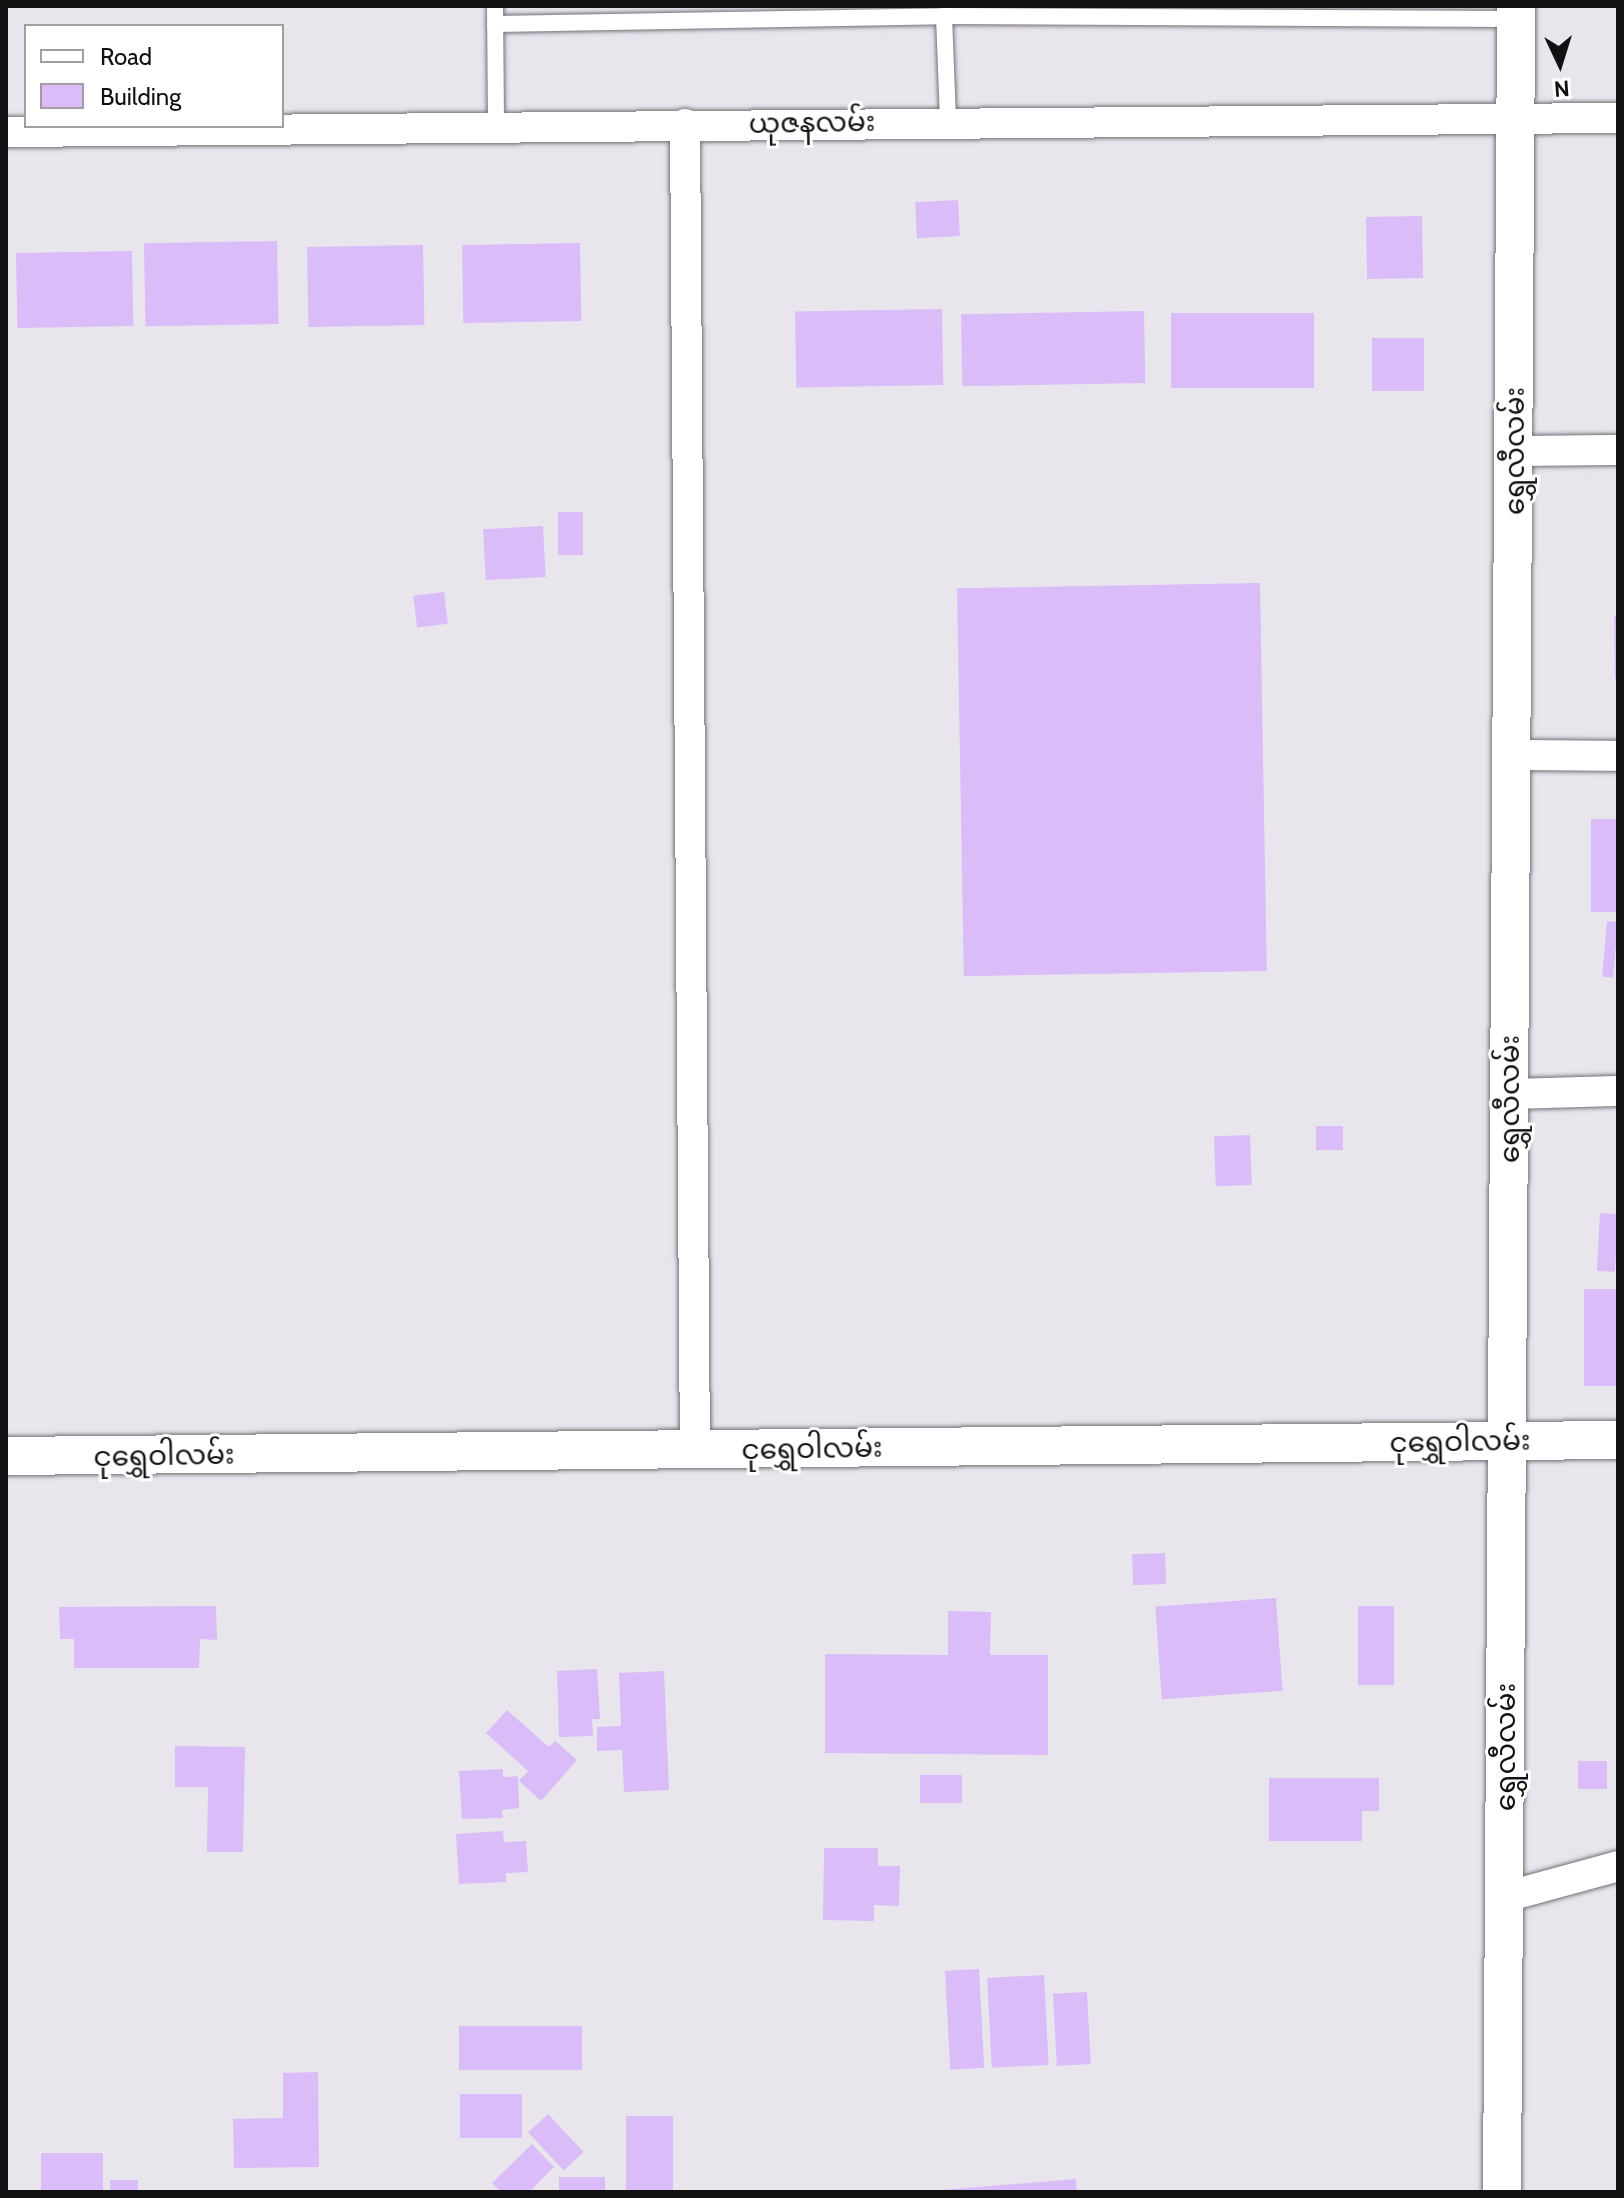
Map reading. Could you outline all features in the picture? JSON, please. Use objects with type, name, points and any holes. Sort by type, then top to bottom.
[{"type":"street","name":"ရွှေလီလမ်း","points":[[1502,2192],[1516,13]]},
{"type":"street","name":"ယုဇနလမ်း","points":[[6,132],[948,119],[1516,122],[1618,118]]},
{"type":"street","points":[[685,124],[695,1449]]},
{"type":"street","points":[[1514,451],[1618,450]]},
{"type":"street","points":[[1511,755],[1618,756]]},
{"type":"street","points":[[1509,1094],[1618,1091]]},
{"type":"street","name":"ငုရွှေဝါလမ်း","points":[[6,1456],[1618,1440]]},
{"type":"street","points":[[1505,1897],[1618,1866]]},
{"type":"lane","points":[[495,6],[496,125]]},
{"type":"lane","points":[[495,24],[944,16],[1516,13]]},
{"type":"lane","points":[[944,16],[948,119]]},
{"type":"building","points":[[958,200],[960,236],[917,238],[915,202]]},
{"type":"building","points":[[1422,216],[1423,278],[1367,279],[1366,217]]},
{"type":"building","points":[[277,241],[278,324],[145,326],[144,243]]},
{"type":"building","points":[[580,243],[581,321],[463,323],[462,245]]},
{"type":"building","points":[[423,245],[424,325],[308,327],[307,247]]},
{"type":"building","points":[[132,251],[133,326],[17,328],[16,253]]},
{"type":"building","points":[[942,309],[943,385],[796,388],[795,312]]},
{"type":"building","points":[[1144,311],[1145,383],[962,386],[961,314]]},
{"type":"building","points":[[1171,313],[1314,313],[1314,388],[1171,388]]},
{"type":"building","points":[[1372,338],[1424,338],[1424,391],[1372,391]]},
{"type":"building","points":[[558,512],[583,512],[583,555],[558,555]]},
{"type":"building","points":[[543,526],[546,577],[486,580],[483,529]]},
{"type":"building","points":[[1260,583],[1267,971],[964,976],[957,588]]},
{"type":"building","points":[[444,592],[448,624],[417,628],[413,596]]},
{"type":"building","points":[[1614,616],[1618,616],[1618,679],[1615,679]]},
{"type":"building","points":[[1591,819],[1618,819],[1618,912],[1591,912]]},
{"type":"building","points":[[1607,921],[1618,922],[1613,978],[1602,977]]},
{"type":"building","points":[[1316,1126],[1343,1126],[1343,1150],[1316,1150]]},
{"type":"building","points":[[1250,1135],[1252,1185],[1216,1186],[1214,1136]]},
{"type":"building","points":[[1600,1213],[1618,1214],[1615,1272],[1597,1271]]},
{"type":"building","points":[[1584,1289],[1618,1289],[1618,1386],[1584,1386]]},
{"type":"building","points":[[1165,1553],[1166,1584],[1133,1585],[1132,1554]]},
{"type":"building","points":[[1276,1598],[1282,1691],[1162,1699],[1155,1606]]},
{"type":"building","points":[[216,1606],[217,1640],[200,1639],[199,1668],[74,1668],[74,1639],[60,1639],[59,1607]]},
{"type":"building","points":[[1358,1606],[1394,1606],[1394,1685],[1358,1685]]},
{"type":"building","points":[[948,1611],[991,1612],[990,1655],[1048,1655],[1048,1755],[825,1753],[825,1654],[948,1655]]},
{"type":"building","points":[[597,1669],[600,1719],[592,1719],[593,1736],[559,1737],[557,1671]]},
{"type":"building","points":[[664,1671],[669,1790],[624,1792],[622,1750],[597,1751],[597,1727],[621,1726],[619,1673]]},
{"type":"building","points":[[507,1710],[549,1747],[555,1741],[577,1760],[541,1801],[519,1781],[528,1771],[486,1733]]},
{"type":"building","points":[[175,1746],[245,1747],[243,1852],[207,1852],[208,1787],[175,1787]]},
{"type":"building","points":[[1578,1761],[1607,1761],[1607,1789],[1578,1789]]},
{"type":"building","points":[[503,1769],[503,1777],[518,1776],[519,1808],[502,1810],[503,1818],[462,1819],[459,1771]]},
{"type":"building","points":[[920,1775],[962,1775],[962,1803],[920,1803]]},
{"type":"building","points":[[1269,1778],[1379,1778],[1379,1811],[1362,1811],[1362,1841],[1269,1841]]},
{"type":"building","points":[[503,1831],[504,1842],[526,1841],[528,1872],[506,1873],[506,1882],[459,1884],[456,1834]]},
{"type":"building","points":[[824,1848],[878,1848],[878,1866],[900,1866],[899,1906],[874,1905],[874,1921],[823,1920]]},
{"type":"building","points":[[979,1969],[984,2068],[950,2070],[945,1971]]},
{"type":"building","points":[[1044,1975],[1049,2065],[992,2068],[987,1978]]},
{"type":"building","points":[[1087,1992],[1091,2064],[1057,2066],[1053,1994]]},
{"type":"building","points":[[459,2026],[582,2026],[582,2070],[459,2070]]},
{"type":"building","points":[[318,2072],[319,2167],[234,2168],[233,2119],[283,2118],[283,2073]]},
{"type":"building","points":[[460,2094],[522,2094],[522,2138],[460,2138]]},
{"type":"building","points":[[548,2114],[583,2152],[564,2170],[528,2132]]},
{"type":"building","points":[[626,2116],[673,2116],[673,2192],[626,2192]]},
{"type":"building","points":[[532,2144],[554,2167],[529,2192],[501,2192],[492,2183]]},
{"type":"building","points":[[41,2153],[103,2153],[103,2192],[41,2192]]},
{"type":"building","points":[[559,2177],[605,2177],[605,2192],[559,2192]]},
{"type":"building","points":[[1076,2179],[1077,2192],[942,2192],[942,2190]]},
{"type":"building","points":[[110,2180],[138,2180],[138,2192],[110,2192]]}]
